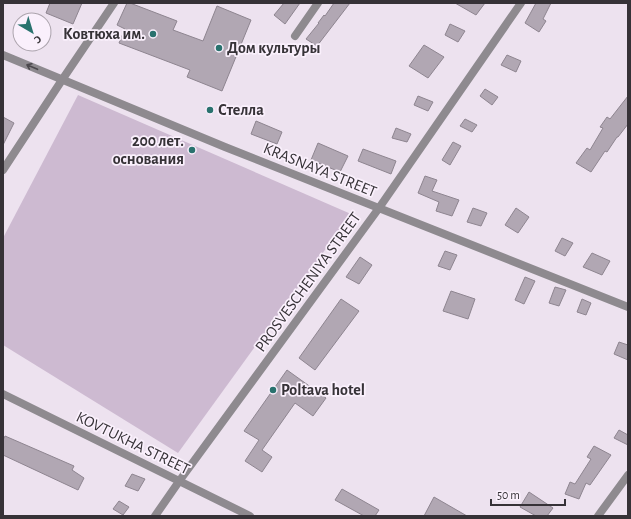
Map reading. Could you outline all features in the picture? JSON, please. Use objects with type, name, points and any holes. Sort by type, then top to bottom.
[{"type":"street","points":[[3,170],[114,3]]},
{"type":"street","points":[[295,36],[318,3]]},
{"type":"street","name":"PROSVESCHENIYA STREET","points":[[155,516],[379,208],[521,3]]},
{"type":"street","name":"KRASNAYA STREET","points":[[3,55],[226,147],[628,307]]},
{"type":"street","name":"KOVTUKHA STREET","points":[[3,394],[180,480],[250,516]]},
{"type":"street","points":[[598,516],[628,475]]},
{"type":"shaded area","points":[[78,95],[351,214],[178,453],[3,345],[3,238]]},
{"type":"building","points":[[50,3],[82,3],[73,24],[52,15],[52,12],[46,12]]},
{"type":"building","points":[[127,3],[177,21],[173,30],[203,41],[217,6],[251,20],[222,91],[187,77],[190,70],[119,43],[125,29],[117,25]]},
{"type":"building","points":[[284,3],[300,3],[285,24],[274,15]]},
{"type":"building","points":[[334,3],[350,3],[317,46],[306,39]]},
{"type":"building","points":[[455,3],[485,3],[476,15]]},
{"type":"building","points":[[536,3],[551,3],[543,19],[546,21],[539,32],[525,23]]},
{"type":"building","points":[[450,24],[465,31],[458,42],[445,35]]},
{"type":"building","points":[[424,45],[444,57],[428,78],[409,66]]},
{"type":"building","points":[[507,55],[521,61],[516,72],[501,65]]},
{"type":"building","points":[[485,89],[498,97],[492,105],[480,96]]},
{"type":"building","points":[[418,96],[433,102],[428,111],[414,105]]},
{"type":"building","points":[[628,96],[628,124],[607,152],[605,151],[591,172],[576,163],[587,148],[590,150],[603,128],[600,127],[607,117],[610,119]]},
{"type":"building","points":[[3,117],[14,123],[3,145]]},
{"type":"building","points":[[465,119],[477,125],[472,132],[460,126]]},
{"type":"building","points":[[256,121],[282,132],[277,144],[251,134]]},
{"type":"building","points":[[396,128],[411,134],[407,142],[392,138]]},
{"type":"building","points":[[453,142],[461,146],[450,165],[442,160]]},
{"type":"building","points":[[318,143],[348,156],[340,172],[311,160]]},
{"type":"building","points":[[363,149],[396,161],[391,174],[358,161]]},
{"type":"building","points":[[425,176],[437,180],[432,191],[459,200],[452,216],[436,211],[439,202],[418,193]]},
{"type":"building","points":[[473,208],[487,213],[481,226],[467,222]]},
{"type":"building","points":[[516,208],[529,217],[518,233],[505,225]]},
{"type":"building","points":[[562,238],[573,243],[565,256],[555,251]]},
{"type":"building","points":[[445,251],[457,255],[450,270],[438,266]]},
{"type":"building","points":[[592,253],[610,261],[602,275],[583,267]]},
{"type":"building","points":[[360,257],[372,265],[359,284],[346,277]]},
{"type":"building","points":[[525,277],[535,281],[524,304],[515,300]]},
{"type":"building","points":[[555,287],[566,290],[559,306],[549,303]]},
{"type":"building","points":[[451,291],[475,299],[468,319],[443,311]]},
{"type":"building","points":[[341,299],[359,311],[315,370],[299,358]]},
{"type":"building","points":[[582,299],[591,303],[586,315],[577,312]]},
{"type":"building","points":[[619,342],[628,345],[628,360],[614,354]]},
{"type":"building","points":[[287,370],[326,398],[313,416],[295,403],[262,450],[272,457],[262,472],[245,461],[259,440],[244,431]]},
{"type":"building","points":[[619,430],[628,435],[628,445],[614,438]]},
{"type":"building","points":[[5,436],[74,466],[72,470],[84,478],[78,490],[3,455],[3,440]]},
{"type":"building","points":[[594,446],[611,455],[590,485],[586,483],[579,499],[565,494],[570,482],[575,484],[591,459],[587,457]]},
{"type":"building","points":[[132,474],[145,479],[138,491],[125,486]]},
{"type":"building","points":[[342,489],[379,510],[375,516],[364,516],[335,500]]},
{"type":"building","points":[[529,492],[553,508],[547,516],[536,516],[520,507]]},
{"type":"building","points":[[434,497],[467,516],[424,516]]},
{"type":"building","points":[[119,501],[129,507],[123,515],[113,509]]},
{"type":"place","name":"Ковтюха им.","points":[[153,34]]},
{"type":"place","name":"Дом культуры","points":[[219,48]]},
{"type":"place","name":"Стелла","points":[[210,110]]},
{"type":"place","name":"200 лет. основания","points":[[192,150]]},
{"type":"place","name":"Poltava hotel","points":[[273,390]]}]
